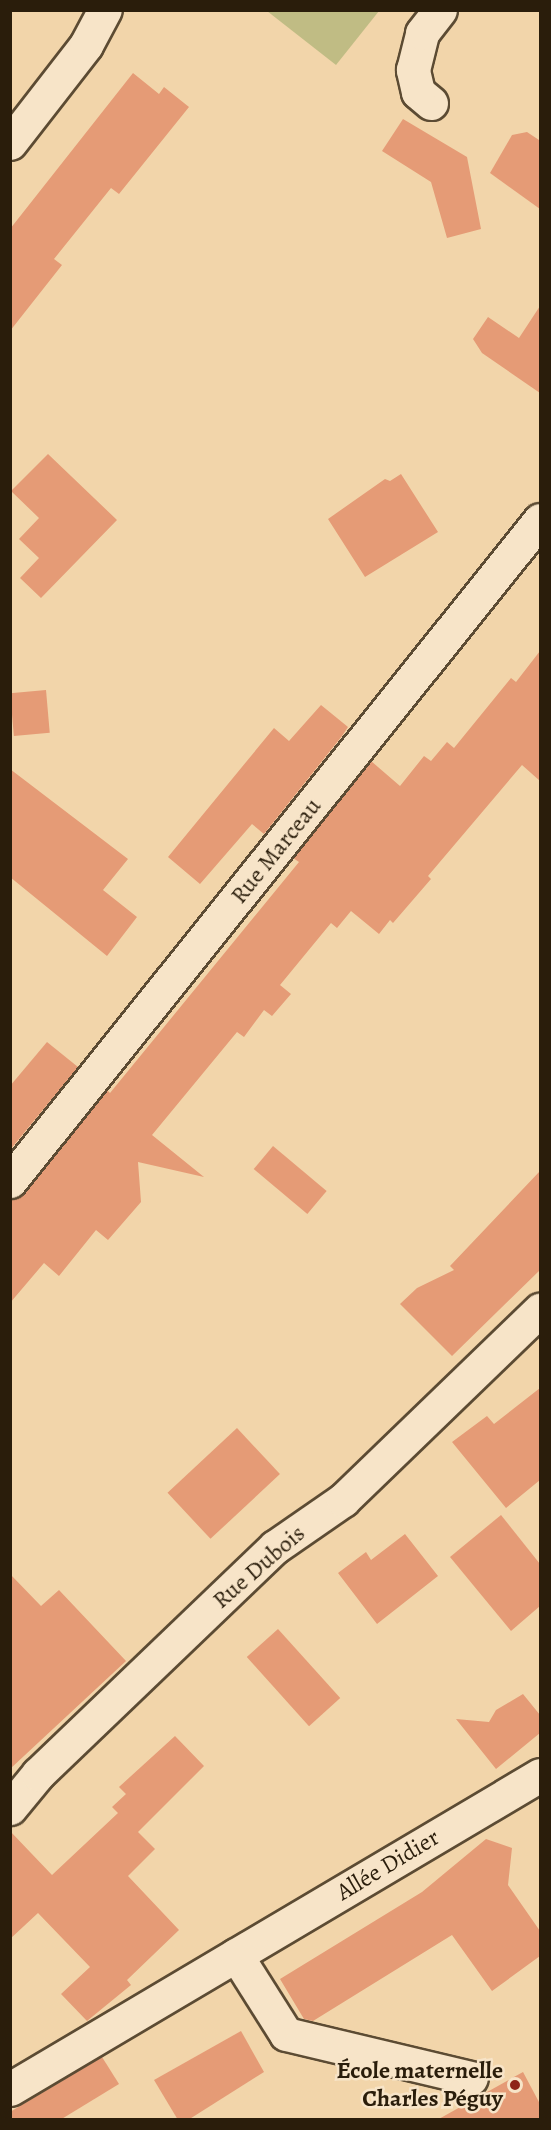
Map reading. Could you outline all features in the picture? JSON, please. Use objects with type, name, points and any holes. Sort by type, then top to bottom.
[{"type":"street","points":[[10,143],[86,45],[105,10]]},
{"type":"street","points":[[430,103],[418,92],[413,70],[422,33],[440,10]]},
{"type":"street","name":"Rue Marceau","points":[[10,1181],[540,520]]},
{"type":"street","name":"Rue Dubois","points":[[10,1808],[38,1774],[275,1547],[343,1500],[540,1310]]},
{"type":"street","name":"Allée Didier","points":[[10,2089],[540,1775]]},
{"type":"street","points":[[236,1955],[277,2024],[294,2038],[471,2078]]},
{"type":"shaded area","points":[[267,11],[379,11],[336,65]]},
{"type":"building","points":[[133,73],[159,94],[164,87],[189,107],[119,194],[111,188],[54,259],[62,265],[10,331],[10,229]]},
{"type":"building","points":[[403,119],[467,157],[481,229],[447,238],[431,182],[382,151]]},
{"type":"building","points":[[527,132],[539,140],[540,209],[490,173],[512,135]]},
{"type":"building","points":[[540,306],[540,393],[482,353],[473,339],[488,317],[519,338]]},
{"type":"building","points":[[48,454],[117,520],[41,598],[20,578],[39,558],[19,539],[39,518],[11,491]]},
{"type":"building","points":[[401,474],[438,532],[365,577],[328,519],[385,479],[390,481]]},
{"type":"building","points":[[540,651],[540,781],[522,765],[428,876],[431,879],[393,923],[390,920],[379,934],[351,911],[337,928],[331,923],[280,985],[291,994],[272,1016],[264,1010],[244,1037],[237,1032],[152,1135],[204,1177],[138,1162],[141,1202],[108,1240],[96,1230],[59,1276],[44,1263],[10,1303],[10,1199],[25,1193],[107,1090],[110,1093],[299,862],[293,858],[371,761],[400,786],[424,756],[431,761],[447,742],[454,748],[511,678],[516,682]]},
{"type":"building","points":[[46,690],[50,733],[14,736],[10,693]]},
{"type":"building","points":[[321,705],[348,727],[342,736],[264,834],[252,824],[200,884],[168,857],[274,728],[289,741]]},
{"type":"building","points":[[10,769],[128,859],[103,890],[137,917],[107,956],[10,877]]},
{"type":"building","points":[[47,1042],[78,1067],[10,1150],[10,1086]]},
{"type":"building","points":[[273,1146],[327,1191],[307,1214],[254,1169]]},
{"type":"building","points":[[540,1171],[540,1270],[452,1356],[400,1304],[417,1288],[454,1270],[450,1266]]},
{"type":"building","points":[[540,1388],[540,1480],[506,1508],[452,1442],[487,1416],[494,1424]]},
{"type":"building","points":[[237,1428],[280,1474],[210,1539],[168,1493]]},
{"type":"building","points":[[501,1515],[540,1564],[540,1606],[511,1631],[450,1557]]},
{"type":"building","points":[[405,1534],[438,1576],[377,1624],[338,1573],[366,1552],[371,1560]]},
{"type":"building","points":[[10,1574],[41,1606],[59,1590],[126,1661],[10,1769]]},
{"type":"building","points":[[278,1629],[340,1698],[309,1726],[247,1657]]},
{"type":"building","points":[[523,1694],[540,1715],[540,1733],[496,1769],[456,1719],[489,1722],[496,1710]]},
{"type":"building","points":[[175,1736],[204,1766],[138,1832],[155,1849],[128,1876],[179,1930],[127,1980],[131,1985],[87,2021],[61,1994],[90,1967],[38,1913],[10,1939],[10,1831],[52,1875],[118,1813],[112,1807],[126,1794],[119,1787]]},
{"type":"building","points":[[486,1839],[512,1848],[508,1885],[540,1931],[540,1956],[492,1991],[452,1935],[313,2021],[304,2019],[280,1979],[422,1892]]},
{"type":"building","points":[[241,2031],[264,2072],[188,2120],[178,2120],[154,2080]]},
{"type":"building","points":[[102,2057],[119,2084],[60,2120],[10,2120],[10,2112]]},
{"type":"building","name":"École maternelle Charles Péguy","points":[[523,2072],[540,2104],[540,2120],[437,2120]]},
{"type":"place","name":"École maternelle Charles Péguy","points":[[515,2085]]}]
